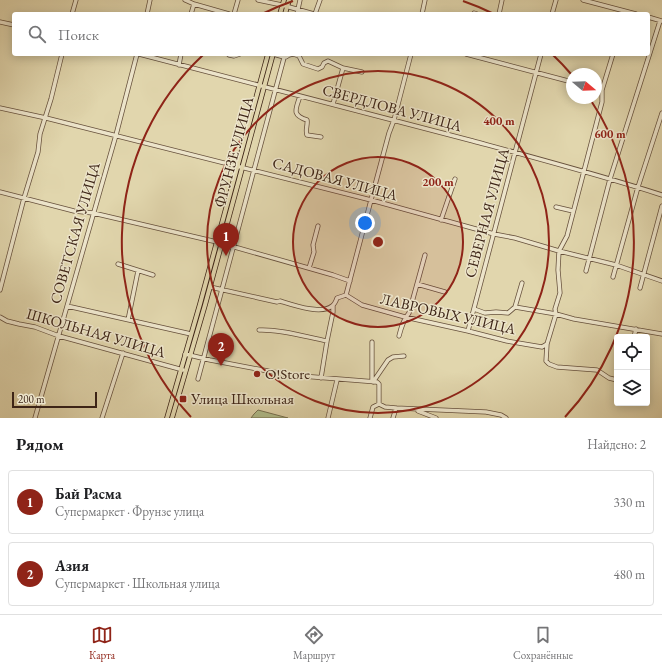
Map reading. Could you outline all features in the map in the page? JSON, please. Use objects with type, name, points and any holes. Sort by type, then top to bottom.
[{"type":"main road","points":[[284,0],[285,12]]},
{"type":"main road","points":[[281,12],[289,0]]},
{"type":"main road","name":"ФРУНЗЕ УЛИЦА","points":[[262,87],[268,56]]},
{"type":"main road","name":"ФРУНЗЕ УЛИЦА","points":[[167,418],[183,370],[190,355],[210,287],[220,242],[240,167],[262,87],[272,56]]},
{"type":"main road","name":"ФРУНЗЕ УЛИЦА","points":[[172,418],[183,370],[185,354],[220,242]]},
{"type":"street","points":[[73,12],[76,0]]},
{"type":"street","points":[[147,12],[150,0]]},
{"type":"street","points":[[185,0],[222,12]]},
{"type":"street","points":[[235,12],[238,0]]},
{"type":"street","points":[[258,0],[306,12]]},
{"type":"street","points":[[298,10],[300,0]]},
{"type":"street","points":[[315,12],[320,0]]},
{"type":"street","points":[[422,12],[425,0]]},
{"type":"street","points":[[499,12],[502,0]]},
{"type":"street","points":[[553,12],[556,0]]},
{"type":"street","points":[[583,0],[622,12]]},
{"type":"street","points":[[192,12],[194,4]]},
{"type":"street","points":[[650,18],[661,21],[650,55]]},
{"type":"street","points":[[0,22],[12,25]]},
{"type":"street","points":[[0,290],[24,198],[38,152],[40,134],[46,118],[62,56]]},
{"type":"street","name":"СОВЕТСКАЯ УЛИЦА","points":[[35,418],[137,56]]},
{"type":"street","name":"СВЕРДЛОВА УЛИЦА","points":[[145,56],[394,120],[610,179],[662,195]]},
{"type":"street","points":[[179,65],[181,56]]},
{"type":"street","points":[[198,379],[284,56]]},
{"type":"street","points":[[299,56],[303,64],[318,69],[322,67],[324,63],[328,62],[343,68],[362,72]]},
{"type":"street","points":[[321,378],[333,306],[337,298],[346,295],[410,56]]},
{"type":"street","points":[[473,56],[566,80]]},
{"type":"street","name":"СЕВЕРНАЯ УЛИЦА","points":[[468,331],[540,56]]},
{"type":"street","points":[[602,90],[612,56]]},
{"type":"street","points":[[586,271],[610,179],[650,56]]},
{"type":"street","points":[[333,104],[343,68]]},
{"type":"street","points":[[300,96],[296,114],[307,120],[307,135],[321,137]]},
{"type":"street","points":[[601,104],[567,236],[560,251],[558,270],[560,293],[555,309],[556,314],[547,344],[546,361],[557,367],[597,370],[609,378],[614,379]]},
{"type":"street","name":"САДОВАЯ УЛИЦА","points":[[0,108],[116,135],[371,200],[441,220],[616,265],[662,281]]},
{"type":"street","points":[[613,277],[638,187],[662,113]]},
{"type":"street","points":[[441,220],[455,179]]},
{"type":"street","points":[[0,192],[74,211],[93,213],[220,242],[350,281]]},
{"type":"street","points":[[640,288],[662,206]]},
{"type":"street","points":[[556,207],[573,211]]},
{"type":"street","points":[[309,268],[314,252],[313,245],[318,226]]},
{"type":"street","points":[[399,336],[401,326],[408,313],[425,255]]},
{"type":"street","points":[[118,264],[153,275]]},
{"type":"street","points":[[128,320],[138,271]]},
{"type":"street","points":[[474,309],[485,313],[508,312],[515,307],[522,283]]},
{"type":"street","points":[[417,284],[444,292]]},
{"type":"street","points":[[210,287],[312,309],[324,310],[333,306]]},
{"type":"street","name":"ЛАВРОВЫХ УЛИЦА","points":[[346,295],[362,305],[405,317],[507,341],[542,347],[547,344]]},
{"type":"street","points":[[67,306],[191,334]]},
{"type":"street","points":[[515,307],[662,334]]},
{"type":"street","name":"ШКОЛЬНАЯ УЛИЦА","points":[[0,317],[7,321],[35,327],[59,336],[183,370]]},
{"type":"street","points":[[635,334],[636,329]]},
{"type":"street","points":[[259,330],[327,341]]},
{"type":"street","points":[[372,342],[372,382]]},
{"type":"street","points":[[102,418],[123,353]]},
{"type":"street","name":"ШКОЛЬНАЯ УЛИЦА","points":[[185,354],[289,375],[372,382]]},
{"type":"street","points":[[372,382],[388,360],[393,357],[404,356]]},
{"type":"street","points":[[328,418],[337,380]]},
{"type":"street","points":[[372,382],[377,382],[380,384],[379,404]]},
{"type":"street","points":[[379,404],[385,407],[415,410],[486,412],[501,415],[506,418]]},
{"type":"street","points":[[370,418],[373,407],[379,404]]},
{"type":"street","points":[[393,418],[396,408]]},
{"type":"street","points":[[415,410],[436,418]]},
{"type":"green space","points":[[258,410],[288,418],[251,418]]},
{"type":"place","name":"Бай Расма","points":[[226,256]]},
{"type":"place","name":"Азия","points":[[221,366]]},
{"type":"place","name":"O!Store","points":[[257,374]]},
{"type":"place","name":"Улица Школьная","points":[[183,399]]}]
